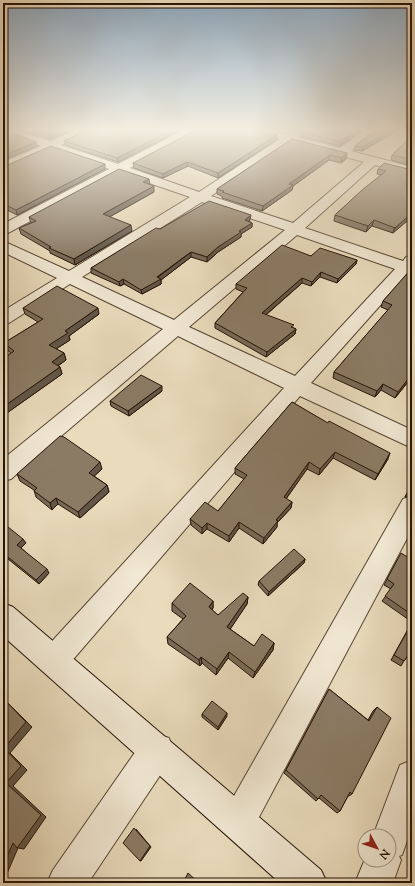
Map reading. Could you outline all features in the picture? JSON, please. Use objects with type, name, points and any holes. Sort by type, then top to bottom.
[{"type":"street","points":[[3,230],[113,172]]},
{"type":"street","points":[[54,660],[297,386],[410,266],[295,229],[129,172]]},
{"type":"street","points":[[3,319],[237,172]]},
{"type":"street","points":[[3,472],[174,328],[295,229],[359,172]]},
{"type":"street","points":[[3,246],[412,440]]},
{"type":"street","points":[[238,822],[412,506]]},
{"type":"street","points":[[3,616],[308,883]]},
{"type":"street","points":[[66,883],[157,750]]},
{"type":"street","points":[[394,828],[412,777]]},
{"type":"street","points":[[374,883],[380,868]]},
{"type":"building","points":[[3,172],[89,172],[16,210],[3,204]]},
{"type":"building","points":[[113,172],[129,172],[149,179],[143,182],[154,186],[103,214],[131,225],[74,259],[49,248],[51,247],[19,228],[36,221],[29,217]]},
{"type":"building","points":[[242,172],[305,172],[289,184],[293,185],[263,206],[217,189]]},
{"type":"building","points":[[384,172],[412,172],[412,213],[395,228],[374,220],[368,226],[335,215],[362,190]]},
{"type":"building","points":[[209,201],[251,215],[245,220],[252,223],[239,231],[241,232],[218,247],[207,257],[191,252],[157,277],[161,279],[141,290],[123,279],[119,282],[91,268],[156,228],[160,229]]},
{"type":"building","points":[[282,245],[311,256],[320,248],[357,260],[338,279],[321,272],[312,282],[302,278],[262,313],[294,325],[291,327],[296,329],[267,352],[215,323],[247,288],[236,284]]},
{"type":"building","points":[[411,269],[412,374],[398,392],[383,384],[377,391],[334,372],[392,305],[383,301]]},
{"type":"building","points":[[57,286],[98,308],[65,331],[68,333],[49,345],[64,353],[52,362],[60,367],[3,407],[3,359],[14,351],[4,343],[43,319],[23,308]]},
{"type":"building","points":[[141,375],[162,386],[128,411],[110,401]]},
{"type":"building","points":[[292,402],[328,423],[329,421],[390,453],[378,474],[335,452],[320,469],[309,462],[284,497],[292,502],[276,520],[278,521],[264,538],[239,522],[229,536],[207,523],[202,528],[190,519],[205,502],[218,511],[247,475],[235,468]]},
{"type":"building","points":[[60,436],[64,437],[100,462],[89,473],[107,485],[78,512],[56,498],[50,503],[34,491],[37,488],[17,474]]},
{"type":"building","points":[[8,527],[23,539],[17,545],[47,569],[36,580],[3,553],[3,532]]},
{"type":"building","points":[[294,549],[305,559],[269,592],[259,581]]},
{"type":"building","points":[[412,551],[412,615],[385,596],[394,584],[387,579],[401,553],[409,558]]},
{"type":"building","points":[[190,583],[213,601],[209,607],[218,615],[243,593],[248,597],[227,627],[254,646],[262,634],[274,643],[255,672],[229,652],[217,669],[201,657],[199,660],[167,637],[186,616],[172,603]]},
{"type":"building","points":[[412,623],[412,650],[404,661],[394,655]]},
{"type":"building","points":[[329,689],[369,721],[377,707],[391,718],[352,794],[350,792],[340,811],[321,795],[318,799],[286,770]]},
{"type":"building","points":[[3,698],[26,722],[4,748],[21,766],[6,783],[41,815],[17,848],[13,843],[3,866]]},
{"type":"building","points":[[212,701],[227,713],[218,727],[202,714]]},
{"type":"building","points":[[134,828],[150,846],[140,861],[123,843]]},
{"type":"building","points":[[188,873],[199,883],[183,883]]}]
